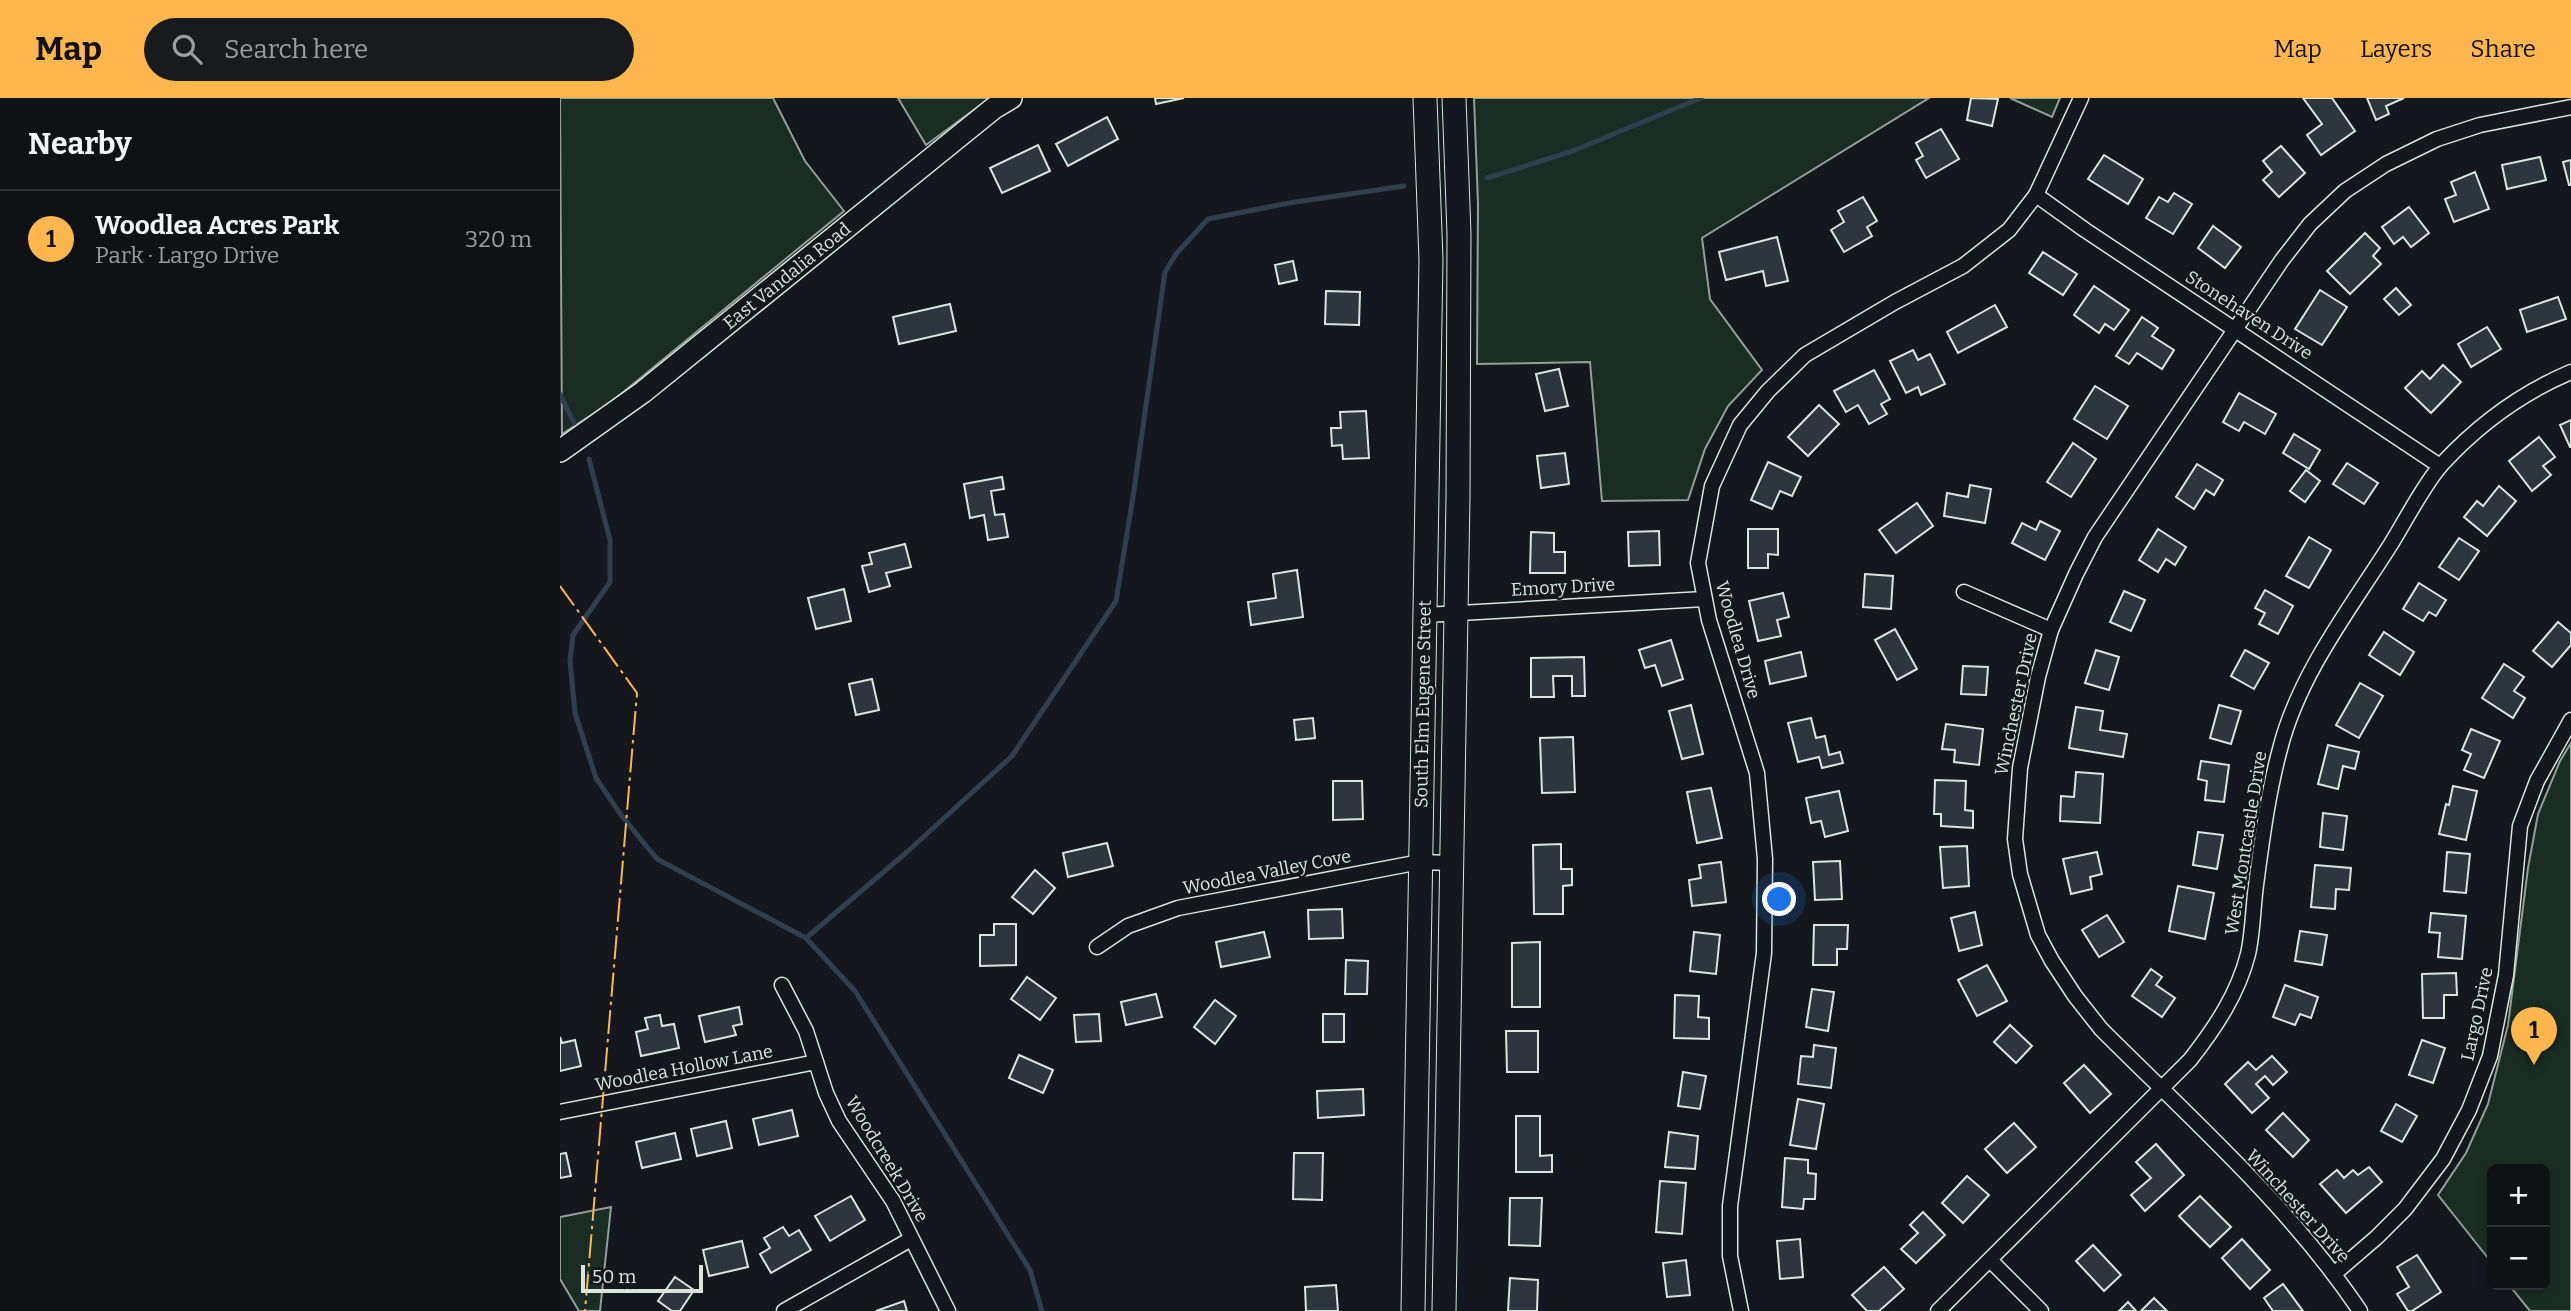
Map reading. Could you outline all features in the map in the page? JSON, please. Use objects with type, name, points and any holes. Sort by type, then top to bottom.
[{"type":"main road","name":"South Elm Eugene Street","points":[[1413,1311],[1431,260],[1425,98]]},
{"type":"main road","name":"South Elm Eugene Street","points":[[1444,1311],[1456,613],[1459,234],[1454,98]]},
{"type":"street","name":"East Vandalia Road","points":[[560,451],[643,392],[994,108],[1011,98]]},
{"type":"street","name":"Woodlea Drive","points":[[1741,1311],[1730,1256],[1730,1206],[1764,953],[1765,859],[1757,773],[1704,599],[1698,564],[1712,486],[1740,425],[1768,391],[1805,355],[1963,266],[2010,230],[2036,195],[2081,98]]},
{"type":"street","name":"Winchester Drive","points":[[2360,1311],[2334,1274],[2279,1209],[2101,1028],[2063,979],[2038,935],[2020,874],[2015,839],[2020,768],[2050,629],[2095,537],[2235,328],[2310,224],[2345,191],[2386,164],[2437,139],[2480,125],[2571,107]]},
{"type":"street","name":"Stonehaven Drive","points":[[2036,195],[2440,466]]},
{"type":"street","name":"West Montcastle Drive","points":[[1938,1311],[2190,1060],[2216,1027],[2236,989],[2248,953],[2270,795],[2280,747],[2313,667],[2440,466],[2475,431],[2507,406],[2542,384],[2571,372]]},
{"type":"street","points":[[1964,592],[2050,629]]},
{"type":"street","name":"Emory Drive","points":[[1425,615],[1704,599]]},
{"type":"street","name":"Largo Drive","points":[[2334,1274],[2405,1209],[2443,1159],[2469,1110],[2490,1056],[2506,975],[2520,826],[2537,781],[2571,720]]},
{"type":"street","name":"Woodlea Valley Cove","points":[[1097,947],[1128,926],[1178,908],[1420,862],[1452,863]]},
{"type":"street","name":"Woodcreek Drive","points":[[782,985],[806,1031],[839,1121],[893,1201],[948,1311]]},
{"type":"street","name":"Woodlea Hollow Lane","points":[[560,1112],[816,1062]]},
{"type":"street","points":[[784,1311],[911,1238]]},
{"type":"street","points":[[1990,1259],[2041,1311]]},
{"type":"green space","points":[[560,98],[773,98],[805,161],[844,211],[610,403],[562,434]]},
{"type":"green space","points":[[898,98],[990,98],[926,145]]},
{"type":"green space","points":[[1474,98],[1929,98],[1702,238],[1710,299],[1762,370],[1728,406],[1705,449],[1688,500],[1602,501],[1590,362],[1477,364],[1478,204]]},
{"type":"green space","points":[[2010,98],[2060,98],[2052,117]]},
{"type":"green space","points":[[2571,743],[2571,1311],[2530,1311],[2513,1290],[2550,1290],[2550,1164],[2487,1164],[2487,1257],[2438,1195],[2466,1153],[2488,1104],[2508,1025],[2528,868],[2538,814],[2560,761]]},
{"type":"green space","points":[[611,1207],[600,1311],[579,1311],[560,1279],[560,1217]]},
{"type":"building","points":[[1155,98],[1184,98],[1156,104]]},
{"type":"building","points":[[1971,98],[1998,99],[1992,126],[1967,120]]},
{"type":"building","points":[[2303,98],[2332,98],[2355,131],[2321,155],[2307,135],[2322,124]]},
{"type":"building","points":[[2367,98],[2404,98],[2386,106],[2389,114],[2376,120]]},
{"type":"building","points":[[1107,117],[1118,139],[1068,166],[1056,144]]},
{"type":"building","points":[[1941,129],[1959,159],[1926,178],[1916,160],[1923,156],[1916,143]]},
{"type":"building","points":[[1038,145],[1050,171],[1002,193],[990,168]]},
{"type":"building","points":[[2281,146],[2305,173],[2279,197],[2263,180],[2272,172],[2263,161]]},
{"type":"building","points":[[2104,155],[2143,179],[2128,204],[2088,179]]},
{"type":"building","points":[[2540,157],[2546,180],[2507,189],[2502,165]]},
{"type":"building","points":[[2571,160],[2571,185],[2569,185],[2563,162]]},
{"type":"building","points":[[2475,172],[2489,209],[2454,222],[2445,199],[2456,195],[2451,182]]},
{"type":"building","points":[[2174,193],[2192,204],[2173,234],[2146,218],[2159,197],[2168,202]]},
{"type":"building","points":[[1863,197],[1877,221],[1867,227],[1872,236],[1844,252],[1831,230],[1844,222],[1838,211]]},
{"type":"building","points":[[2409,207],[2429,233],[2411,247],[2403,237],[2394,244],[2382,227]]},
{"type":"building","points":[[2213,226],[2241,247],[2225,268],[2198,248]]},
{"type":"building","points":[[2365,233],[2380,248],[2373,256],[2381,264],[2350,294],[2327,271]]},
{"type":"building","points":[[1777,237],[1788,281],[1766,286],[1763,271],[1726,280],[1719,252]]},
{"type":"building","points":[[2043,252],[2077,274],[2063,295],[2029,273]]},
{"type":"building","points":[[1293,261],[1297,280],[1279,284],[1275,265]]},
{"type":"building","points":[[2094,286],[2129,310],[2114,330],[2105,324],[2099,333],[2074,315]]},
{"type":"building","points":[[2396,288],[2411,305],[2399,315],[2384,299]]},
{"type":"building","points":[[2320,290],[2347,307],[2322,345],[2295,329]]},
{"type":"building","points":[[1326,291],[1360,292],[1359,325],[1325,324]]},
{"type":"building","points":[[2558,297],[2566,319],[2527,332],[2520,310]]},
{"type":"building","points":[[950,304],[956,331],[899,344],[893,317]]},
{"type":"building","points":[[1995,305],[2007,327],[1958,353],[1947,332]]},
{"type":"building","points":[[2142,317],[2158,328],[2152,336],[2174,350],[2162,369],[2137,353],[2129,364],[2116,356]]},
{"type":"building","points":[[2487,327],[2501,349],[2471,367],[2458,344]]},
{"type":"building","points":[[1913,350],[1918,360],[1930,354],[1945,384],[1921,395],[1918,387],[1906,393],[1890,361]]},
{"type":"building","points":[[2443,365],[2461,382],[2431,413],[2405,388],[2422,371],[2430,379]]},
{"type":"building","points":[[1559,369],[1568,406],[1545,411],[1536,374]]},
{"type":"building","points":[[1874,370],[1890,399],[1881,404],[1887,414],[1869,424],[1858,405],[1846,412],[1834,391]]},
{"type":"building","points":[[2095,386],[2128,406],[2107,439],[2074,419]]},
{"type":"building","points":[[2239,393],[2276,414],[2265,434],[2244,422],[2239,431],[2223,422]]},
{"type":"building","points":[[1819,405],[1839,424],[1808,456],[1788,437]]},
{"type":"building","points":[[1366,411],[1369,458],[1343,459],[1342,445],[1332,446],[1331,428],[1341,428],[1340,412]]},
{"type":"building","points":[[2571,420],[2571,447],[2570,447],[2560,425]]},
{"type":"building","points":[[2294,434],[2320,450],[2309,469],[2283,453]]},
{"type":"building","points":[[2539,437],[2555,457],[2543,466],[2551,475],[2532,491],[2509,461]]},
{"type":"building","points":[[2073,443],[2096,459],[2071,497],[2047,482]]},
{"type":"building","points":[[1565,453],[1569,484],[1541,488],[1537,456]]},
{"type":"building","points":[[1768,462],[1801,477],[1792,496],[1780,491],[1772,509],[1751,500]]},
{"type":"building","points":[[2347,463],[2378,483],[2364,504],[2333,484]]},
{"type":"building","points":[[2197,464],[2223,480],[2214,495],[2206,490],[2194,509],[2176,497]]},
{"type":"building","points":[[2306,470],[2320,481],[2305,502],[2290,491]]},
{"type":"building","points":[[1002,477],[1004,489],[991,491],[995,515],[1004,514],[1008,537],[988,540],[984,515],[970,518],[964,484]]},
{"type":"building","points":[[1970,485],[1991,489],[1985,523],[1944,516],[1947,493],[1968,497]]},
{"type":"building","points":[[2499,486],[2516,501],[2487,536],[2464,517],[2477,501],[2483,506]]},
{"type":"building","points":[[1917,503],[1933,526],[1896,553],[1879,530]]},
{"type":"building","points":[[2040,521],[2060,531],[2045,560],[2012,543],[2022,523],[2036,530]]},
{"type":"building","points":[[1748,529],[1778,529],[1778,555],[1768,554],[1768,568],[1748,568]]},
{"type":"building","points":[[2158,529],[2186,547],[2175,565],[2166,559],[2158,572],[2139,560]]},
{"type":"building","points":[[1659,531],[1660,565],[1629,566],[1628,532]]},
{"type":"building","points":[[1531,532],[1554,533],[1554,552],[1565,552],[1565,573],[1530,573]]},
{"type":"building","points":[[2309,537],[2331,550],[2309,588],[2286,576]]},
{"type":"building","points":[[2459,538],[2479,551],[2459,580],[2439,567]]},
{"type":"building","points":[[905,544],[911,567],[886,573],[890,586],[869,592],[862,566],[872,564],[869,553]]},
{"type":"building","points":[[1297,570],[1303,617],[1251,625],[1248,602],[1276,598],[1273,574]]},
{"type":"building","points":[[1865,574],[1893,576],[1891,609],[1863,607]]},
{"type":"building","points":[[2419,583],[2446,600],[2436,616],[2429,612],[2423,621],[2403,609]]},
{"type":"building","points":[[844,589],[851,621],[816,629],[808,598]]},
{"type":"building","points":[[2265,590],[2293,606],[2278,634],[2259,624],[2265,613],[2255,608]]},
{"type":"building","points":[[2124,591],[2145,600],[2131,631],[2110,622]]},
{"type":"building","points":[[1783,593],[1789,617],[1777,620],[1781,636],[1758,641],[1749,601]]},
{"type":"building","points":[[2558,622],[2571,633],[2571,645],[2552,667],[2533,651]]},
{"type":"building","points":[[1895,629],[1917,669],[1897,680],[1875,640]]},
{"type":"building","points":[[2384,632],[2414,652],[2400,675],[2369,655]]},
{"type":"building","points":[[1671,640],[1683,679],[1662,686],[1655,665],[1645,668],[1639,650]]},
{"type":"building","points":[[2096,650],[2119,657],[2109,690],[2085,683]]},
{"type":"building","points":[[2245,650],[2269,663],[2254,689],[2231,676]]},
{"type":"building","points":[[1801,652],[1806,676],[1770,684],[1765,661]]},
{"type":"building","points":[[1584,657],[1585,696],[1572,696],[1572,676],[1553,676],[1554,697],[1531,697],[1531,658]]},
{"type":"building","points":[[2504,664],[2524,677],[2514,691],[2525,698],[2513,718],[2482,698]]},
{"type":"building","points":[[1963,666],[1988,667],[1986,695],[1961,694]]},
{"type":"building","points":[[872,679],[879,710],[856,715],[849,684]]},
{"type":"building","points":[[2360,683],[2383,696],[2359,738],[2336,725]]},
{"type":"building","points":[[1691,705],[1703,754],[1682,759],[1669,711]]},
{"type":"building","points":[[2219,705],[2241,711],[2231,744],[2210,738]]},
{"type":"building","points":[[2076,707],[2103,711],[2100,730],[2127,734],[2123,757],[2069,748]]},
{"type":"building","points":[[1313,718],[1315,738],[1296,740],[1294,720]]},
{"type":"building","points":[[1811,718],[1816,738],[1825,736],[1829,755],[1840,752],[1843,763],[1822,768],[1819,757],[1798,762],[1788,723]]},
{"type":"building","points":[[1946,724],[1983,729],[1979,765],[1954,762],[1955,750],[1942,749]]},
{"type":"building","points":[[2471,729],[2500,741],[2484,778],[2464,770],[2471,754],[2462,750]]},
{"type":"building","points":[[1573,737],[1575,792],[1542,793],[1540,738]]},
{"type":"building","points":[[2328,745],[2359,752],[2355,769],[2343,766],[2338,789],[2318,784]]},
{"type":"building","points":[[2201,761],[2229,765],[2224,802],[2205,800],[2207,781],[2198,779]]},
{"type":"building","points":[[2076,772],[2103,774],[2100,823],[2060,821],[2061,796],[2074,797]]},
{"type":"building","points":[[1935,780],[1966,781],[1965,810],[1973,811],[1973,828],[1941,826],[1941,814],[1934,814]]},
{"type":"building","points":[[1333,781],[1362,781],[1363,819],[1333,820]]},
{"type":"building","points":[[2453,786],[2477,791],[2466,840],[2439,834]]},
{"type":"building","points":[[1711,788],[1722,838],[1697,843],[1687,792]]},
{"type":"building","points":[[1839,791],[1848,831],[1825,837],[1821,821],[1811,823],[1806,798]]},
{"type":"building","points":[[2323,813],[2347,816],[2343,850],[2320,847]]},
{"type":"building","points":[[2198,832],[2223,835],[2217,869],[2193,865]]},
{"type":"building","points":[[1107,843],[1113,866],[1068,877],[1063,853]]},
{"type":"building","points":[[1561,844],[1561,869],[1572,869],[1572,885],[1563,886],[1563,914],[1534,914],[1533,845]]},
{"type":"building","points":[[1967,846],[1969,886],[1943,888],[1940,847]]},
{"type":"building","points":[[2097,852],[2102,874],[2090,877],[2092,889],[2071,894],[2063,859]]},
{"type":"building","points":[[2447,852],[2470,854],[2466,893],[2444,891]]},
{"type":"building","points":[[1840,861],[1842,899],[1815,900],[1813,862]]},
{"type":"building","points":[[1721,862],[1726,902],[1692,906],[1689,880],[1701,878],[1699,865]]},
{"type":"building","points":[[2315,865],[2351,868],[2349,890],[2336,889],[2335,909],[2311,907]]},
{"type":"building","points":[[1035,870],[1055,888],[1033,914],[1012,897]]},
{"type":"building","points":[[2178,886],[2214,893],[2205,939],[2169,931]]},
{"type":"building","points":[[1342,909],[1343,938],[1309,939],[1308,910]]},
{"type":"building","points":[[1975,912],[1982,945],[1959,951],[1951,918]]},
{"type":"building","points":[[2431,913],[2466,916],[2462,959],[2438,957],[2440,933],[2429,932]]},
{"type":"building","points":[[2107,915],[2124,942],[2099,957],[2082,930]]},
{"type":"building","points":[[994,924],[1016,924],[1016,965],[980,966],[980,935],[994,935]]},
{"type":"building","points":[[1814,925],[1848,925],[1847,949],[1837,949],[1837,965],[1813,965]]},
{"type":"building","points":[[2300,931],[2327,935],[2322,965],[2295,961]]},
{"type":"building","points":[[1264,932],[1270,957],[1221,967],[1216,942]]},
{"type":"building","points":[[1694,932],[1720,935],[1716,974],[1690,971]]},
{"type":"building","points":[[1540,942],[1540,1007],[1512,1007],[1512,943]]},
{"type":"building","points":[[1346,960],[1368,961],[1367,994],[1345,994]]},
{"type":"building","points":[[1987,965],[2007,1001],[1977,1016],[1958,980]]},
{"type":"building","points":[[2151,969],[2162,977],[2156,985],[2175,998],[2162,1017],[2132,996]]},
{"type":"building","points":[[2456,973],[2457,995],[2444,995],[2444,1018],[2423,1018],[2422,974]]},
{"type":"building","points":[[1027,977],[1056,998],[1040,1020],[1011,999]]},
{"type":"building","points":[[2285,985],[2318,997],[2311,1018],[2300,1014],[2295,1025],[2273,1017]]},
{"type":"building","points":[[1812,989],[1834,992],[1828,1031],[1806,1027]]},
{"type":"building","points":[[1156,994],[1162,1017],[1126,1025],[1121,1002]]},
{"type":"building","points":[[1675,995],[1699,996],[1698,1017],[1709,1018],[1709,1039],[1674,1038]]},
{"type":"building","points":[[1215,1000],[1236,1016],[1215,1044],[1194,1027]]},
{"type":"building","points":[[739,1007],[742,1024],[733,1026],[736,1035],[705,1042],[699,1016]]},
{"type":"building","points":[[1099,1014],[1101,1041],[1076,1042],[1074,1015]]},
{"type":"building","points":[[1323,1014],[1344,1014],[1344,1042],[1323,1042]]},
{"type":"building","points":[[660,1015],[662,1026],[674,1024],[679,1048],[641,1056],[636,1032],[648,1029],[645,1018]]},
{"type":"building","points":[[2010,1025],[2032,1046],[2016,1063],[1994,1042]]},
{"type":"building","points":[[1506,1031],[1538,1031],[1538,1072],[1507,1072]]},
{"type":"building","points":[[560,1037],[562,1043],[575,1040],[581,1066],[560,1071]]},
{"type":"building","points":[[2422,1040],[2445,1048],[2433,1083],[2409,1075]]},
{"type":"building","points":[[1814,1045],[1836,1048],[1831,1088],[1798,1084],[1801,1056],[1813,1057]]},
{"type":"building","points":[[1019,1055],[1053,1070],[1043,1093],[1009,1078]]},
{"type":"building","points":[[2272,1056],[2287,1072],[2273,1085],[2265,1076],[2256,1084],[2269,1098],[2252,1113],[2225,1084],[2248,1062],[2256,1070]]},
{"type":"building","points":[[2084,1065],[2111,1094],[2090,1113],[2064,1083]]},
{"type":"building","points":[[1683,1072],[1706,1076],[1700,1109],[1678,1106]]},
{"type":"building","points":[[1363,1089],[1364,1115],[1318,1118],[1317,1091]]},
{"type":"building","points":[[1798,1099],[1824,1104],[1816,1149],[1790,1145]]},
{"type":"building","points":[[2396,1104],[2417,1116],[2402,1142],[2381,1131]]},
{"type":"building","points":[[792,1110],[798,1136],[759,1145],[753,1119]]},
{"type":"building","points":[[2283,1113],[2309,1140],[2293,1157],[2266,1130]]},
{"type":"building","points":[[1516,1116],[1540,1116],[1540,1156],[1552,1155],[1552,1172],[1516,1172]]},
{"type":"building","points":[[726,1121],[732,1148],[697,1156],[691,1129]]},
{"type":"building","points":[[2014,1123],[2036,1147],[2007,1173],[1985,1149]]},
{"type":"building","points":[[1669,1132],[1698,1136],[1695,1169],[1665,1167]]},
{"type":"building","points":[[675,1133],[681,1159],[642,1168],[636,1142]]},
{"type":"building","points":[[2156,1144],[2184,1175],[2145,1211],[2131,1195],[2151,1178],[2136,1162]]},
{"type":"building","points":[[566,1153],[571,1176],[560,1178],[560,1154]]},
{"type":"building","points":[[1294,1153],[1323,1153],[1322,1200],[1293,1199]]},
{"type":"building","points":[[1785,1158],[1808,1160],[1808,1173],[1816,1174],[1815,1199],[1804,1199],[1803,1209],[1782,1207]]},
{"type":"building","points":[[2369,1167],[2382,1182],[2346,1213],[2320,1184],[2337,1170],[2344,1178],[2353,1170],[2358,1175]]},
{"type":"building","points":[[1967,1176],[1989,1195],[1963,1223],[1942,1203]]},
{"type":"building","points":[[1660,1181],[1686,1183],[1682,1234],[1656,1232]]},
{"type":"building","points":[[851,1196],[865,1220],[830,1241],[815,1216]]},
{"type":"building","points":[[2200,1196],[2231,1227],[2210,1247],[2179,1216]]},
{"type":"building","points":[[1510,1198],[1542,1198],[1540,1246],[1509,1245]]},
{"type":"building","points":[[1923,1212],[1945,1235],[1916,1263],[1901,1249],[1918,1233],[1910,1225]]},
{"type":"building","points":[[783,1227],[789,1236],[799,1230],[811,1250],[771,1273],[760,1254],[770,1248],[764,1238]]},
{"type":"building","points":[[1800,1239],[1803,1277],[1780,1279],[1777,1241]]},
{"type":"building","points":[[2242,1239],[2270,1270],[2250,1289],[2222,1258]]},
{"type":"building","points":[[742,1241],[748,1267],[709,1276],[703,1250]]},
{"type":"building","points":[[2093,1245],[2121,1275],[2104,1291],[2076,1261]]},
{"type":"building","points":[[2417,1255],[2441,1292],[2408,1311],[2397,1294],[2409,1287],[2397,1267]]},
{"type":"building","points":[[1686,1260],[1690,1295],[1667,1297],[1663,1263]]},
{"type":"building","points":[[1884,1267],[1904,1289],[1879,1311],[1867,1311],[1852,1295]]},
{"type":"building","points":[[675,1277],[694,1290],[680,1311],[672,1311],[658,1301]]},
{"type":"building","points":[[1510,1278],[1538,1280],[1537,1311],[1508,1311]]},
{"type":"building","points":[[2283,1284],[2303,1311],[2273,1311],[2264,1298]]},
{"type":"building","points":[[1336,1285],[1338,1311],[1306,1311],[1305,1287]]},
{"type":"building","points":[[2154,1298],[2167,1311],[2141,1311]]},
{"type":"building","points":[[904,1301],[907,1311],[876,1311]]},
{"type":"building","points":[[2128,1302],[2136,1311],[2119,1311]]},
{"type":"waterway","points":[[1487,178],[1570,152],[1701,98]]},
{"type":"waterway","points":[[806,938],[907,852],[1012,756],[1116,601],[1165,272],[1176,254],[1208,219],[1289,203],[1404,186]]},
{"type":"waterway","points":[[560,394],[574,423]]},
{"type":"waterway","points":[[589,459],[610,540],[610,582],[573,635],[570,661],[575,713],[596,778],[621,815],[657,859],[806,938],[855,991],[1030,1270],[1042,1311]]},
{"type":"power","points":[[560,586],[637,693],[585,1311]]},
{"type":"place","name":"Woodlea Acres Park","points":[[2534,1065]]}]
